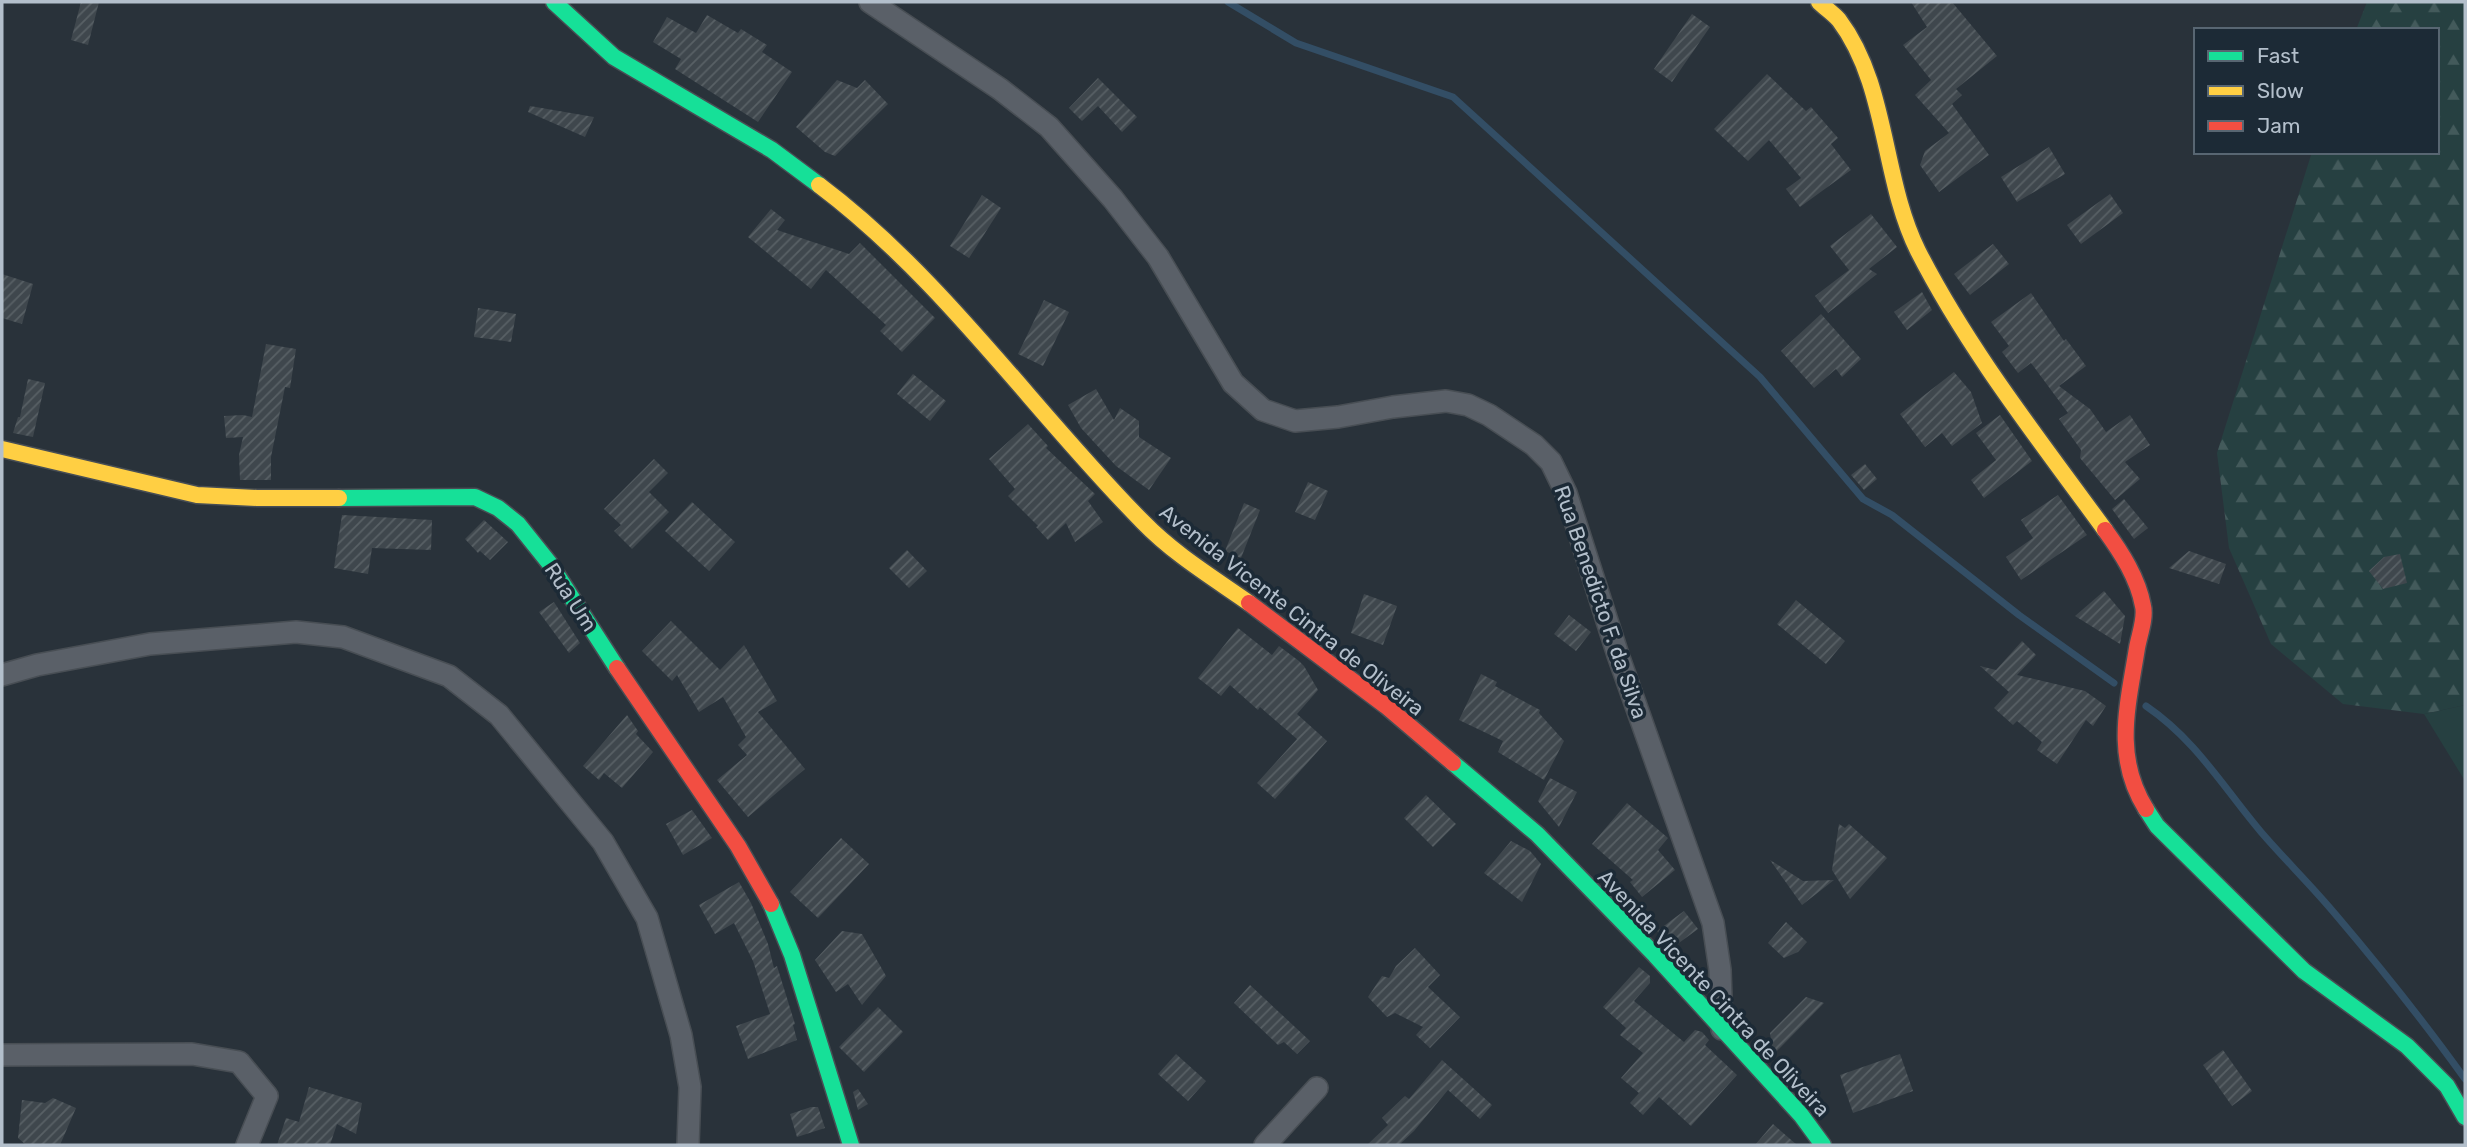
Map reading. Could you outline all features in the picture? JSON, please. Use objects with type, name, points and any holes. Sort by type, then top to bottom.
[{"type":"street","name":"Avenida Vicente Cintra de Oliveira","points":[[554,2],[614,57],[772,150],[841,202],[936,293],[1144,523],[1183,557],[1274,620],[1386,706],[1537,834],[1655,955],[1801,1115],[1824,1145]]},
{"type":"street","name":"Rua Benedicto F. da Silva","points":[[870,2],[1000,89],[1049,127],[1114,199],[1158,257],[1233,383],[1264,410],[1295,421],[1446,401],[1468,405],[1489,415],[1534,445],[1551,462],[1566,493],[1618,655],[1713,923],[1720,970],[1722,1029]]},
{"type":"street","points":[[1819,2],[1838,19],[1864,63],[1900,201],[1917,248],[1993,376],[2120,550],[2136,581],[2144,608],[2124,730],[2127,759],[2136,791],[2157,826],[2251,921],[2304,971],[2407,1046],[2447,1086],[2465,1117]]},
{"type":"street","name":"Rua Um","points":[[2,449],[197,495],[257,498],[475,497],[498,508],[518,524],[550,564],[738,846],[767,895],[792,955],[851,1145]]},
{"type":"street","points":[[2,675],[37,665],[150,645],[296,632],[343,637],[449,676],[499,715],[517,736],[603,842],[647,918],[681,1035],[690,1087],[688,1145]]},
{"type":"street","points":[[2,1055],[192,1054],[240,1062],[267,1096],[247,1145]]},
{"type":"street","points":[[1265,1145],[1317,1088]]},
{"type":"green space","points":[[2367,2],[2465,2],[2465,705],[2424,714],[2343,704],[2271,644],[2229,548],[2217,453],[2311,154],[2439,154],[2439,28],[2357,28]]},
{"type":"green space","points":[[2465,705],[2465,781],[2424,714]]},
{"type":"building","points":[[81,2],[99,2],[88,45],[71,40]]},
{"type":"building","points":[[1911,2],[1952,2],[1997,56],[1956,89],[1962,95],[1952,104],[1989,155],[1939,192],[1920,165],[1925,151],[1949,133],[1915,95],[1931,80],[1903,45],[1927,27]]},
{"type":"building","points":[[1692,14],[1710,27],[1672,82],[1654,69]]},
{"type":"building","points":[[707,15],[738,33],[741,29],[767,45],[762,52],[792,72],[758,122],[675,69],[681,59],[653,42],[667,17],[696,33]]},
{"type":"building","points":[[1767,74],[1806,111],[1811,107],[1838,138],[1831,144],[1851,170],[1800,207],[1786,189],[1801,178],[1769,140],[1748,161],[1714,129]]},
{"type":"building","points":[[1098,78],[1137,117],[1122,132],[1098,106],[1082,121],[1069,108]]},
{"type":"building","points":[[837,80],[857,88],[865,80],[888,104],[835,156],[825,152],[796,127]]},
{"type":"building","points":[[530,106],[594,117],[585,137],[528,112]]},
{"type":"building","points":[[2049,147],[2065,174],[2017,202],[2001,177]]},
{"type":"building","points":[[2110,194],[2123,213],[2081,244],[2067,225]]},
{"type":"building","points":[[982,195],[1001,208],[969,258],[950,246]]},
{"type":"building","points":[[771,209],[785,220],[777,230],[849,254],[860,243],[935,318],[902,352],[880,331],[886,325],[826,270],[811,289],[748,237]]},
{"type":"building","points":[[1871,214],[1897,247],[1869,269],[1877,274],[1828,313],[1815,296],[1849,270],[1830,246]]},
{"type":"building","points":[[1993,244],[2009,264],[1970,295],[1954,274]]},
{"type":"building","points":[[2,274],[33,284],[22,324],[2,318]]},
{"type":"building","points":[[1922,292],[1932,310],[1907,330],[1894,312]]},
{"type":"building","points":[[2031,293],[2064,341],[2066,339],[2086,366],[2059,386],[2090,409],[2106,432],[2130,415],[2150,445],[2125,462],[2140,479],[2115,500],[2080,458],[2081,450],[2059,419],[2068,413],[2031,363],[2018,373],[2002,352],[2009,346],[1991,322]]},
{"type":"building","points":[[1044,300],[1069,312],[1043,366],[1018,354]]},
{"type":"building","points":[[478,308],[516,314],[511,342],[474,337]]},
{"type":"building","points":[[1821,314],[1861,359],[1842,377],[1836,369],[1814,388],[1781,351]]},
{"type":"building","points":[[266,344],[296,349],[290,388],[285,387],[271,457],[271,480],[240,480],[239,455],[243,437],[226,438],[224,416],[252,417]]},
{"type":"building","points":[[1954,372],[1971,392],[1982,423],[1952,446],[1942,433],[1925,447],[1900,414]]},
{"type":"building","points":[[913,374],[946,401],[930,421],[897,394]]},
{"type":"building","points":[[28,379],[45,383],[33,437],[13,433],[20,417]]},
{"type":"building","points":[[1096,389],[1114,420],[1120,408],[1139,421],[1139,437],[1171,458],[1149,490],[1116,466],[1081,428],[1068,405]]},
{"type":"building","points":[[2000,415],[2032,461],[1984,498],[1971,480],[1996,460],[1976,433]]},
{"type":"building","points":[[1028,424],[1048,446],[1046,448],[1095,494],[1088,501],[1103,522],[1075,542],[1066,523],[1048,540],[1008,496],[1015,489],[989,459]]},
{"type":"building","points":[[654,459],[668,473],[649,492],[669,512],[632,549],[614,531],[621,525],[604,509]]},
{"type":"building","points":[[1865,464],[1877,479],[1864,490],[1851,475]]},
{"type":"building","points":[[1308,482],[1328,491],[1315,520],[1295,512]]},
{"type":"building","points":[[2058,495],[2087,535],[2021,580],[2006,557],[2033,538],[2021,520]]},
{"type":"building","points":[[2124,499],[2148,528],[2134,539],[2112,509]]},
{"type":"building","points":[[692,502],[735,542],[709,571],[665,531]]},
{"type":"building","points":[[1244,503],[1260,510],[1241,558],[1225,551]]},
{"type":"building","points":[[342,515],[432,520],[431,550],[372,548],[368,574],[334,568]]},
{"type":"building","points":[[484,520],[508,542],[490,560],[480,551],[478,553],[465,539]]},
{"type":"building","points":[[907,550],[927,571],[909,588],[889,568]]},
{"type":"building","points":[[2189,551],[2226,564],[2219,584],[2169,568]]},
{"type":"building","points":[[2400,554],[2407,583],[2383,589],[2369,571],[2384,557]]},
{"type":"building","points":[[2104,591],[2125,616],[2120,644],[2075,616]]},
{"type":"building","points":[[1364,594],[1397,606],[1383,645],[1351,633]]},
{"type":"building","points":[[1796,600],[1845,641],[1826,664],[1777,624]]},
{"type":"building","points":[[554,602],[580,643],[569,653],[539,612]]},
{"type":"building","points":[[1569,615],[1591,632],[1576,651],[1554,634]]},
{"type":"building","points":[[671,621],[720,670],[744,645],[777,701],[758,712],[805,769],[748,817],[717,780],[747,755],[738,745],[746,737],[723,697],[699,712],[677,675],[672,681],[642,651]]},
{"type":"building","points":[[1238,628],[1272,655],[1279,646],[1299,661],[1318,690],[1297,714],[1327,741],[1275,799],[1257,783],[1297,739],[1230,685],[1221,696],[1198,678]]},
{"type":"building","points":[[2022,641],[2036,655],[2017,675],[2085,691],[2106,706],[2093,726],[2086,720],[2057,764],[2037,750],[2042,742],[2017,721],[2013,725],[1994,708],[2009,692],[1980,666],[1996,670]]},
{"type":"building","points":[[1481,674],[1497,682],[1495,686],[1540,710],[1539,713],[1564,741],[1544,780],[1498,752],[1503,741],[1459,720]]},
{"type":"building","points":[[627,715],[638,731],[636,734],[653,752],[622,788],[604,773],[599,780],[583,766]]},
{"type":"building","points":[[1550,778],[1577,792],[1559,827],[1538,801]]},
{"type":"building","points":[[1426,795],[1456,824],[1433,847],[1404,818]]},
{"type":"building","points":[[1627,803],[1668,838],[1658,850],[1675,870],[1642,897],[1630,882],[1633,880],[1592,844]]},
{"type":"building","points":[[692,810],[712,838],[683,855],[666,824]]},
{"type":"building","points":[[1839,824],[1845,828],[1849,824],[1887,858],[1850,899],[1832,870]]},
{"type":"building","points":[[841,838],[869,864],[818,918],[790,892]]},
{"type":"building","points":[[1511,841],[1530,851],[1541,864],[1522,902],[1484,873]]},
{"type":"building","points":[[1770,860],[1803,881],[1834,880],[1802,905]]},
{"type":"building","points":[[739,882],[768,944],[774,968],[777,966],[795,1024],[793,1025],[797,1040],[748,1059],[736,1026],[770,1014],[753,961],[734,923],[715,934],[699,905]]},
{"type":"building","points":[[1684,911],[1698,929],[1672,948],[1657,931]]},
{"type":"building","points":[[1786,922],[1807,942],[1798,952],[1784,958],[1768,943]]},
{"type":"building","points":[[842,931],[862,934],[886,976],[862,1005],[848,984],[836,992],[815,960]]},
{"type":"building","points":[[1415,948],[1440,975],[1428,987],[1460,1017],[1430,1048],[1416,1035],[1423,1027],[1395,1013],[1387,1017],[1368,997],[1382,976],[1389,978],[1396,966]]},
{"type":"building","points":[[1639,967],[1650,976],[1650,983],[1634,1001],[1684,1042],[1695,1030],[1702,1032],[1709,1040],[1705,1045],[1737,1075],[1691,1126],[1659,1097],[1643,1115],[1630,1103],[1639,1093],[1621,1078],[1643,1053],[1620,1035],[1626,1028],[1603,1007]]},
{"type":"building","points":[[1250,985],[1310,1041],[1297,1054],[1284,1042],[1278,1045],[1234,1003]]},
{"type":"building","points":[[1806,997],[1824,1003],[1773,1055],[1770,1033]]},
{"type":"building","points":[[878,1007],[903,1032],[864,1072],[839,1047]]},
{"type":"building","points":[[2223,1050],[2252,1091],[2232,1106],[2203,1065]]},
{"type":"building","points":[[1176,1054],[1206,1081],[1188,1101],[1158,1074]]},
{"type":"building","points":[[1900,1054],[1913,1091],[1853,1113],[1840,1075]]},
{"type":"building","points":[[1442,1060],[1492,1105],[1480,1119],[1448,1090],[1399,1145],[1367,1145],[1388,1125],[1382,1118],[1405,1096],[1409,1099]]},
{"type":"building","points":[[309,1087],[362,1103],[356,1134],[337,1124],[330,1145],[277,1145],[286,1118],[299,1122]]},
{"type":"building","points":[[858,1089],[868,1104],[858,1110],[853,1092]]},
{"type":"building","points":[[53,1098],[76,1108],[60,1145],[26,1145],[18,1138],[22,1100],[45,1103]]},
{"type":"building","points":[[818,1107],[825,1128],[797,1137],[790,1114]]},
{"type":"building","points":[[1773,1124],[1797,1145],[1755,1145]]},
{"type":"waterway","points":[[1228,2],[1296,43],[1453,97],[1760,377],[1863,499],[1892,515],[2019,615],[2114,683]]},
{"type":"waterway","points":[[2146,706],[2164,719],[2194,749],[2261,832],[2327,904],[2370,955],[2465,1079]]},
{"type":"traffic: fast","points":[[554,2],[614,57],[772,150],[819,185]]},
{"type":"traffic: fast","points":[[339,498],[475,497],[498,508],[518,524],[550,564],[617,668]]},
{"type":"traffic: fast","points":[[1453,763],[1537,834],[1655,955],[1801,1115],[1823,1145]]},
{"type":"traffic: fast","points":[[2146,809],[2157,826],[2304,971],[2407,1046],[2447,1086],[2465,1117]]},
{"type":"traffic: fast","points":[[771,904],[792,955],[851,1145]]},
{"type":"traffic: slow","points":[[1819,2],[1839,20],[1867,73],[1906,223],[1938,288],[2006,394],[2105,530]]},
{"type":"traffic: slow","points":[[819,185],[864,222],[948,304],[1103,480],[1155,534],[1180,555],[1249,603]]},
{"type":"traffic: slow","points":[[2,449],[197,495],[339,498]]},
{"type":"traffic: jam","points":[[2105,530],[2133,575],[2144,611],[2127,710],[2126,750],[2129,770],[2146,809]]},
{"type":"traffic: jam","points":[[1249,603],[1386,706],[1453,763]]},
{"type":"traffic: jam","points":[[617,668],[738,846],[771,904]]}]
